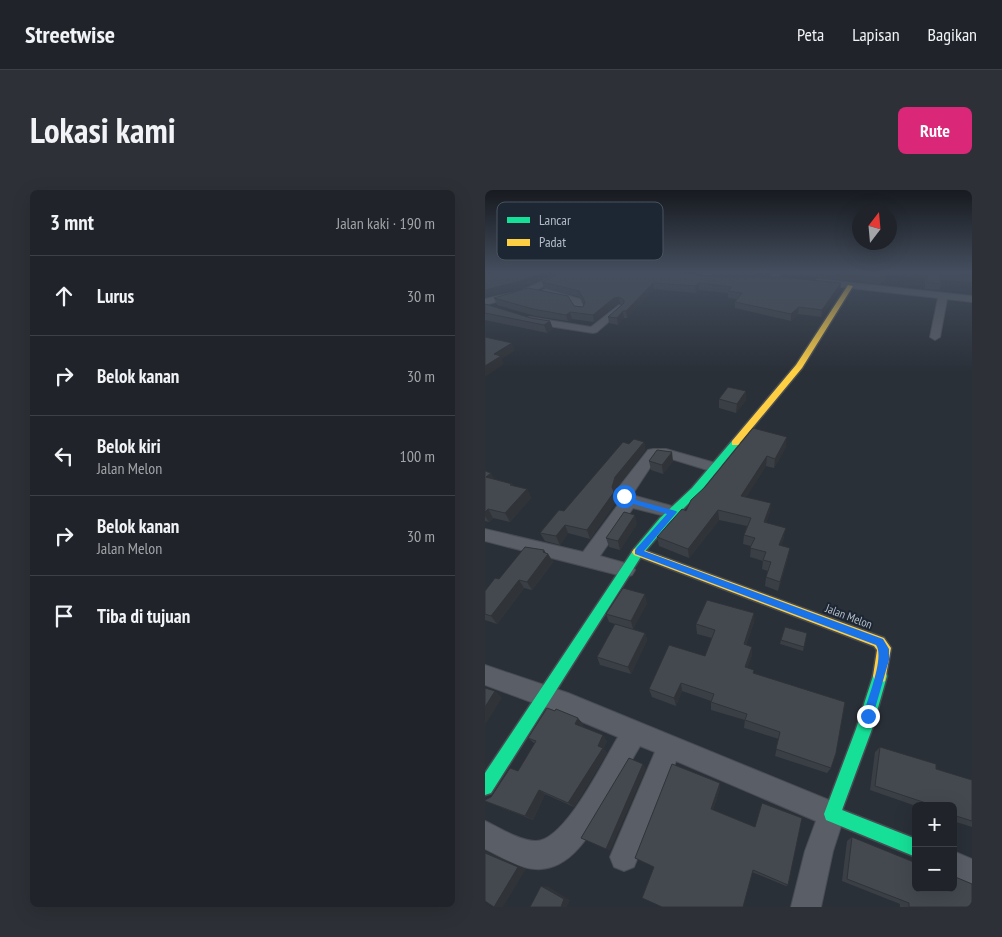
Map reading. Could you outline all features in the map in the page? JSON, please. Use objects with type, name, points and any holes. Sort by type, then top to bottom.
[{"type":"street","points":[[578,305],[580,310]]},
{"type":"street","points":[[485,787],[638,552],[673,512],[696,490],[799,366],[838,305]]},
{"type":"street","points":[[935,337],[941,305]]},
{"type":"street","points":[[517,317],[593,330],[619,308]]},
{"type":"street","points":[[673,512],[629,501],[624,496],[625,491],[653,453],[656,452],[714,467]]},
{"type":"street","points":[[587,561],[629,501]]},
{"type":"street","points":[[485,536],[626,570]]},
{"type":"street","name":"Jalan Melon","points":[[638,552],[879,642],[884,649],[881,670],[868,716],[832,814]]},
{"type":"street","points":[[485,675],[545,695],[914,847]]},
{"type":"street","points":[[485,835],[535,857],[548,855],[566,843],[577,829],[634,733]]},
{"type":"street","points":[[625,857],[669,747]]},
{"type":"street","points":[[806,907],[819,851],[832,814]]},
{"type":"street","points":[[957,867],[972,874]]},
{"type":"building","points":[[485,305],[490,305],[531,318],[550,321],[544,325],[485,313]]},
{"type":"building","points":[[520,305],[574,305],[583,307],[605,305],[593,315],[570,312],[566,315]]},
{"type":"building","points":[[621,305],[631,305],[617,318],[608,317]]},
{"type":"building","points":[[751,305],[825,305],[822,310],[799,307],[791,314]]},
{"type":"building","points":[[485,337],[512,343],[494,354],[501,356],[485,366]]},
{"type":"building","points":[[728,387],[746,391],[737,404],[719,399]]},
{"type":"building","points":[[753,428],[787,437],[775,459],[767,456],[741,496],[771,503],[764,522],[786,528],[779,545],[790,548],[780,582],[766,577],[771,562],[763,560],[766,552],[750,548],[755,538],[744,535],[751,518],[718,510],[688,549],[657,537],[682,509],[686,511],[691,500],[705,487]]},
{"type":"building","points":[[634,439],[644,442],[615,477],[612,487],[614,492],[587,530],[565,525],[556,536],[540,533],[559,510],[564,511],[623,442],[629,444]]},
{"type":"building","points":[[657,450],[672,452],[662,465],[649,461]]},
{"type":"building","points":[[485,471],[491,473],[486,477],[527,489],[505,513],[488,509],[485,512]]},
{"type":"building","points":[[624,512],[635,515],[618,541],[606,538]]},
{"type":"building","points":[[525,547],[544,550],[543,552],[548,554],[527,582],[519,580],[491,616],[485,614],[485,591],[495,578],[499,579]]},
{"type":"building","points":[[623,588],[645,594],[631,621],[606,614]]},
{"type":"building","points":[[707,600],[754,613],[744,644],[752,647],[745,667],[754,670],[753,673],[845,702],[836,753],[831,768],[776,749],[780,732],[745,720],[747,714],[711,702],[714,694],[681,683],[674,698],[649,689],[669,645],[705,656],[715,630],[696,624]]},
{"type":"building","points":[[615,624],[645,633],[628,667],[597,657]]},
{"type":"building","points":[[785,627],[807,633],[804,647],[781,640]]},
{"type":"building","points":[[485,688],[495,691],[485,707]]},
{"type":"building","points":[[547,708],[555,711],[556,709],[578,718],[575,724],[603,735],[598,746],[603,748],[568,803],[539,790],[525,816],[485,801],[491,797],[510,768],[518,771],[536,741],[528,738]]},
{"type":"building","points":[[880,747],[936,764],[936,769],[972,780],[972,821],[957,816],[957,802],[923,802],[875,786]]},
{"type":"building","points":[[629,758],[643,764],[606,849],[581,838]]},
{"type":"building","points":[[672,764],[720,783],[711,809],[755,827],[762,803],[802,818],[788,885],[753,870],[743,907],[662,907],[642,898],[654,867],[635,858]]},
{"type":"building","points":[[852,837],[912,861],[912,892],[957,892],[957,878],[972,884],[972,907],[909,907],[909,903],[847,879]]},
{"type":"building","points":[[485,853],[518,867],[494,907],[485,901]]},
{"type":"building","points":[[541,886],[564,899],[561,907],[530,907]]},
{"type":"traffic: fast","points":[[485,787],[638,552],[664,521],[696,490],[735,443]]},
{"type":"traffic: fast","points":[[880,676],[864,729],[832,814],[914,847]]},
{"type":"traffic: slow","points":[[735,443],[799,366],[838,305]]},
{"type":"traffic: slow","points":[[638,552],[879,642],[884,648],[880,676]]},
{"type":"route","points":[[624,496],[629,501],[673,512],[663,521],[638,552],[879,642],[884,649],[884,660],[868,716]]}]
